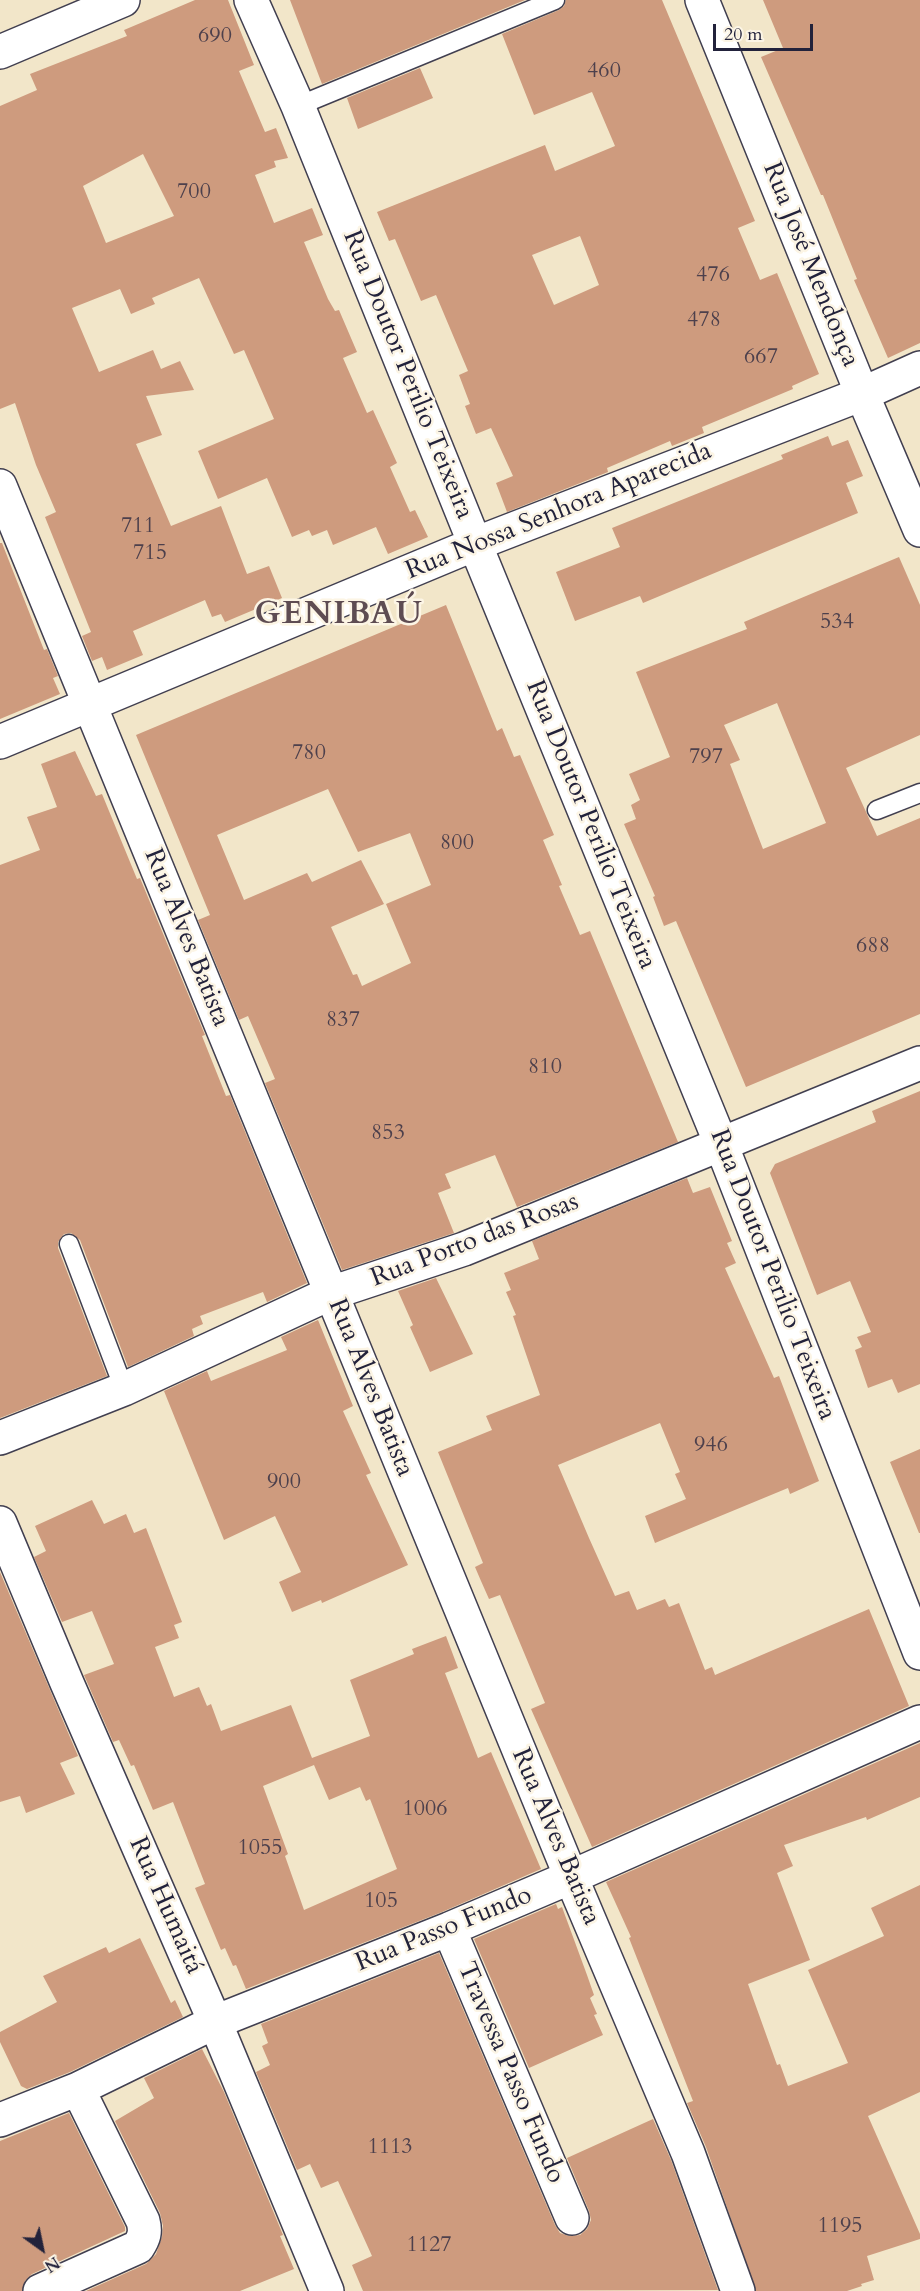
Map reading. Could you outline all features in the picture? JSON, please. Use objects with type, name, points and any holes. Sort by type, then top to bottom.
[{"type":"street","points":[[0,52],[123,0]]},
{"type":"street","name":"Rua Doutor Perilio Teixeira","points":[[251,0],[298,106],[721,1144],[920,1653]]},
{"type":"street","name":"Rua José Mendonça","points":[[702,0],[862,394],[920,530]]},
{"type":"street","name":"Rua Nossa Senhora Aparecida","points":[[0,742],[475,544],[862,394],[920,368]]},
{"type":"street","name":"Rua Alves Batista","points":[[0,486],[571,1877],[688,2153],[738,2291]]},
{"type":"street","name":"Rua Porto das Rosas","points":[[0,1438],[124,1389],[331,1293],[465,1249],[920,1063]]},
{"type":"street","name":"Rua Humaitá","points":[[0,1523],[215,2022],[327,2291]]},
{"type":"street","name":"Rua Passo Fundo","points":[[0,2120],[78,2088],[215,2022],[449,1929],[920,1722]]},
{"type":"street","name":"Travessa Passo Fundo","points":[[449,1929],[572,2218]]},
{"type":"street","points":[[40,2291],[138,2247],[146,2231],[78,2088]]},
{"type":"lane","points":[[298,106],[555,0]]},
{"type":"lane","points":[[878,810],[920,793]]},
{"type":"lane","points":[[69,1244],[124,1389]]},
{"type":"building","points":[[195,0],[228,0],[254,65],[239,71],[265,132],[276,128],[288,158],[274,161],[276,167],[255,175],[274,223],[312,208],[323,235],[304,242],[328,299],[335,311],[339,310],[357,352],[343,358],[367,413],[373,410],[397,463],[390,467],[410,512],[415,510],[428,537],[388,554],[376,527],[333,545],[327,530],[312,536],[309,530],[292,537],[267,478],[218,499],[198,451],[274,419],[244,350],[234,354],[199,278],[152,298],[155,304],[131,314],[120,289],[72,308],[99,372],[153,350],[161,369],[180,361],[194,390],[146,396],[162,435],[136,444],[171,526],[221,506],[247,574],[269,566],[282,598],[225,622],[221,614],[212,617],[205,600],[133,631],[143,655],[107,670],[102,657],[92,661],[82,636],[91,632],[45,517],[56,512],[36,465],[15,403],[0,409],[0,106],[37,90],[30,74],[127,36],[124,30]],"holes":[[[143,154],[174,216],[106,243],[83,186]]]},
{"type":"building","points":[[290,0],[525,0],[322,84]]},
{"type":"building","points":[[566,0],[662,0],[755,221],[738,228],[760,280],[777,273],[819,374],[792,386],[793,389],[702,427],[704,433],[672,446],[670,441],[607,468],[608,472],[507,512],[496,483],[513,476],[491,428],[476,434],[465,406],[470,404],[459,375],[468,371],[436,295],[421,301],[395,239],[389,241],[377,212],[545,145],[555,171],[615,146],[592,92],[534,115],[502,34],[564,6]],"holes":[[[580,236],[599,285],[554,305],[532,255]]]},
{"type":"building","points":[[763,0],[920,0],[920,343],[888,358],[854,280],[857,279],[823,195],[821,195],[761,57],[783,48]]},
{"type":"building","points":[[420,68],[433,98],[358,129],[347,98]]},
{"type":"building","points":[[828,436],[832,446],[848,440],[863,476],[846,483],[858,513],[643,603],[640,596],[575,621],[556,572],[620,547],[612,528],[783,459],[781,455]]},
{"type":"building","points":[[0,543],[2,543],[44,650],[47,649],[58,676],[53,678],[60,694],[0,719]]},
{"type":"building","points":[[899,557],[920,605],[920,735],[846,768],[877,836],[920,818],[920,1014],[746,1087],[676,921],[664,926],[653,897],[655,896],[624,824],[636,819],[631,805],[640,800],[629,774],[670,757],[636,672],[747,629],[744,622]],"holes":[[[777,703],[826,823],[763,849],[730,764],[740,760],[724,725]]]},
{"type":"building","points":[[446,605],[497,731],[502,728],[514,757],[520,755],[554,835],[543,840],[562,885],[559,886],[580,935],[590,931],[678,1142],[517,1207],[495,1155],[445,1174],[451,1188],[438,1193],[454,1233],[342,1270],[265,1083],[275,1079],[248,1016],[239,1020],[198,920],[210,915],[136,735]],"holes":[[[328,789],[358,852],[410,833],[431,885],[386,904],[411,963],[362,986],[357,974],[353,975],[331,927],[384,904],[361,860],[312,882],[307,873],[244,900],[217,835]]]},
{"type":"building","points":[[75,751],[96,796],[102,794],[137,879],[140,878],[205,1035],[202,1036],[226,1096],[230,1095],[307,1283],[267,1302],[263,1292],[200,1316],[203,1324],[192,1329],[194,1336],[128,1367],[80,1240],[71,1233],[64,1234],[58,1242],[58,1248],[107,1376],[0,1418],[0,865],[40,850],[27,817],[57,807],[41,764]]},
{"type":"building","points":[[920,1091],[920,1384],[898,1393],[892,1379],[868,1388],[855,1350],[862,1347],[857,1337],[871,1332],[850,1281],[817,1295],[770,1173],[775,1164],[876,1122],[872,1111]]},
{"type":"building","points":[[687,1178],[693,1193],[710,1187],[732,1241],[727,1243],[736,1263],[725,1268],[774,1378],[779,1376],[819,1481],[790,1494],[788,1488],[655,1543],[645,1516],[686,1499],[675,1474],[680,1472],[660,1423],[558,1465],[615,1596],[629,1591],[637,1610],[665,1599],[669,1607],[679,1603],[705,1670],[712,1667],[715,1675],[869,1609],[909,1706],[592,1847],[531,1709],[545,1703],[500,1595],[489,1599],[475,1567],[483,1563],[438,1452],[492,1430],[486,1416],[540,1395],[513,1316],[516,1315],[506,1292],[511,1290],[504,1273],[539,1259],[532,1241]]},
{"type":"building","points":[[436,1278],[473,1354],[430,1372],[410,1327],[413,1325],[398,1291]]},
{"type":"building","points":[[318,1320],[353,1406],[343,1411],[371,1473],[366,1475],[408,1565],[322,1603],[321,1600],[292,1612],[279,1582],[301,1572],[275,1516],[224,1540],[164,1391],[207,1371],[211,1381],[287,1350],[281,1337]]},
{"type":"building","points":[[920,1449],[920,1533],[919,1533],[890,1462]]},
{"type":"building","points":[[92,1500],[104,1524],[126,1514],[134,1533],[146,1528],[182,1622],[174,1625],[179,1638],[155,1647],[174,1697],[199,1687],[207,1706],[211,1704],[221,1731],[291,1705],[312,1758],[370,1736],[350,1680],[414,1654],[412,1649],[446,1636],[458,1668],[445,1673],[478,1758],[491,1752],[541,1869],[442,1912],[246,1989],[236,1965],[233,1966],[225,1948],[221,1950],[195,1888],[205,1884],[173,1802],[153,1810],[134,1765],[131,1766],[119,1740],[113,1742],[84,1675],[114,1664],[92,1611],[62,1622],[34,1557],[46,1551],[35,1526]],"holes":[[[314,1765],[329,1800],[360,1787],[366,1801],[370,1799],[397,1869],[304,1910],[285,1856],[288,1854],[263,1786]]]},
{"type":"building","points":[[0,1572],[78,1756],[60,1763],[75,1794],[26,1813],[20,1796],[0,1802]]},
{"type":"building","points":[[920,1743],[920,1797],[867,1820],[866,1817],[784,1845],[793,1866],[777,1873],[810,1960],[748,1984],[777,2065],[780,2064],[788,2086],[848,2063],[808,1970],[884,1936],[871,1908],[920,1885],[920,2092],[868,2116],[920,2234],[920,2239],[867,2256],[874,2280],[847,2291],[756,2291],[706,2147],[687,2103],[693,2101],[629,1938],[631,1937],[606,1882]]},
{"type":"building","points":[[556,1904],[558,1909],[562,1907],[587,1975],[594,1995],[590,1998],[597,2014],[594,2015],[603,2035],[529,2068],[474,1939]]},
{"type":"building","points":[[140,1938],[171,2003],[175,2000],[183,2017],[70,2072],[27,2089],[21,2086],[0,2042],[0,2032],[57,2002],[43,1976],[106,1947],[109,1953]]},
{"type":"building","points":[[439,1953],[560,2233],[569,2236],[580,2235],[587,2229],[591,2220],[567,2158],[653,2119],[671,2160],[718,2290],[363,2291],[352,2265],[372,2256],[338,2181],[321,2188],[310,2164],[297,2170],[256,2072],[270,2065],[262,2046],[268,2043],[261,2024]]},
{"type":"building","points":[[202,2049],[224,2092],[283,2235],[280,2236],[294,2269],[240,2291],[86,2291],[146,2264],[156,2254],[162,2237],[163,2226],[160,2213],[115,2121],[154,2098],[144,2078]]},
{"type":"building","points":[[69,2113],[125,2231],[32,2274],[25,2281],[22,2291],[0,2291],[0,2141]]},
{"type":"district","name":"GENIBAÚ","points":[[339,616]]}]
